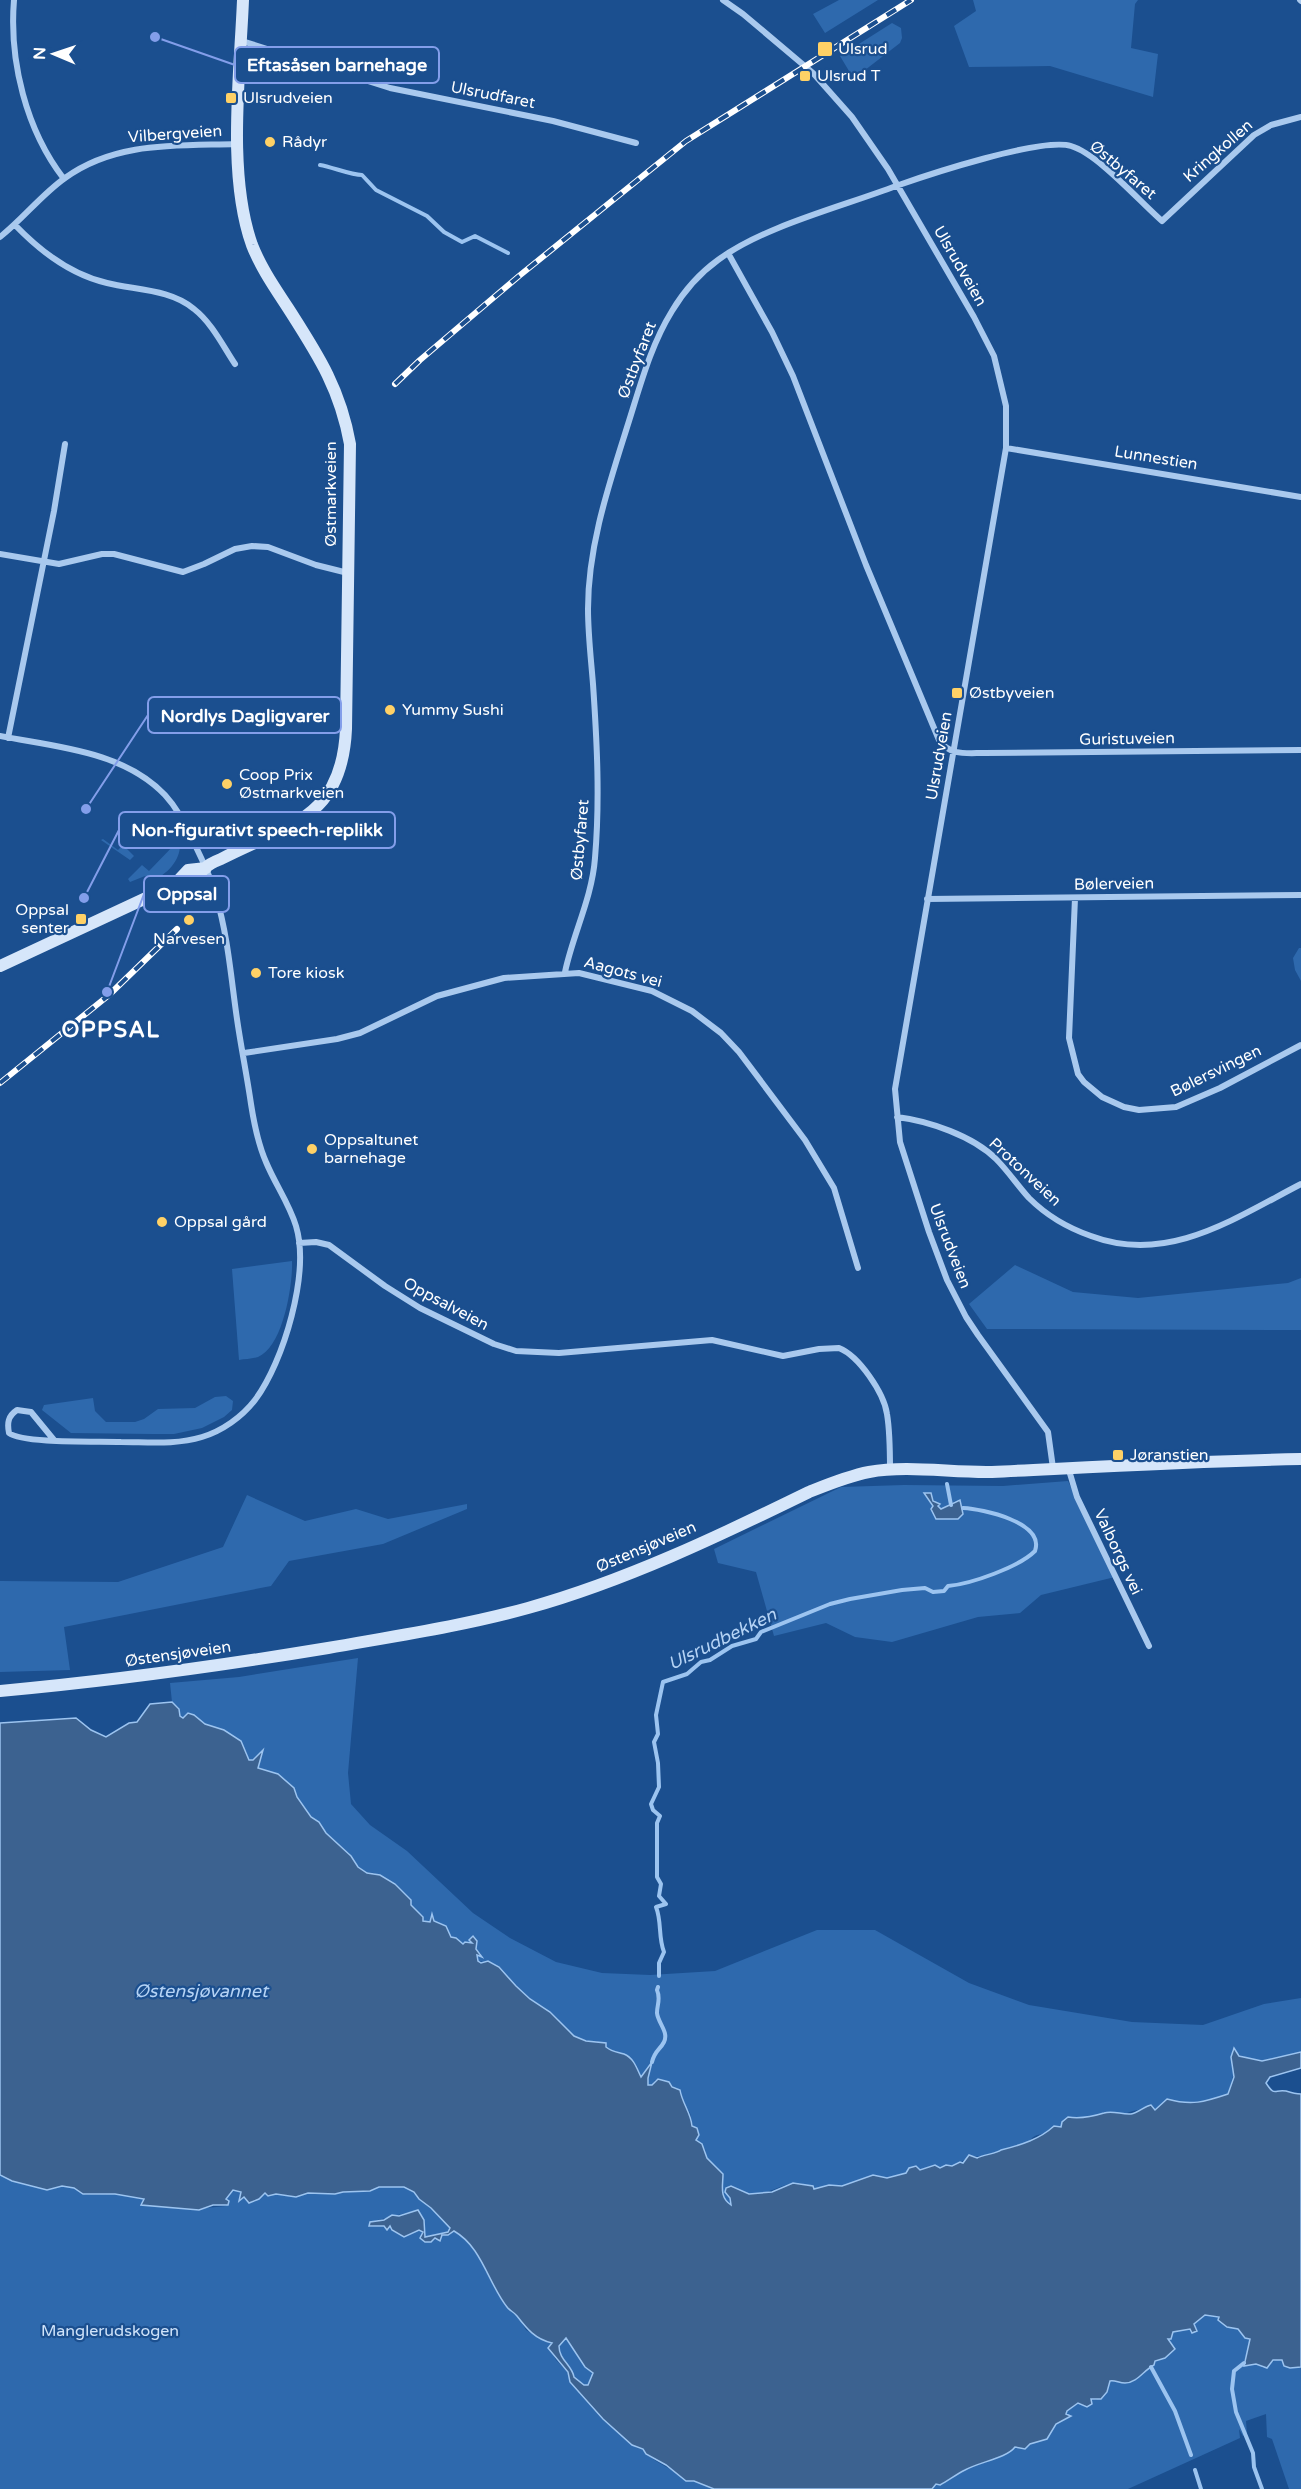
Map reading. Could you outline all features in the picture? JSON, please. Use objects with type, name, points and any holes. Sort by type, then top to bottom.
[{"type":"main road","name":"Østmarkveien","points":[[0,966],[174,885],[188,870],[206,868],[305,818],[328,797],[335,784],[345,752],[350,444],[345,419],[331,380],[272,284],[252,244],[242,206],[238,144],[243,0]]},
{"type":"main road","name":"Østensjøveien","points":[[0,1691],[173,1672],[268,1658],[447,1626],[529,1608],[608,1582],[837,1481],[870,1472],[890,1470],[981,1472],[1301,1459]]},
{"type":"street","points":[[14,0],[15,47],[25,100],[39,140],[52,164],[64,179]]},
{"type":"street","name":"Ulsrudveien","points":[[723,0],[791,53],[813,73],[852,117],[898,186],[974,317],[994,356],[1006,406],[1006,448],[896,1076],[897,1117],[900,1142],[923,1213],[952,1289],[978,1335],[1047,1429],[1053,1468]]},
{"type":"street","name":"Ulsrudfaret","points":[[242,41],[390,88],[553,121],[636,143]]},
{"type":"street","name":"Kringkollen","points":[[1162,221],[1254,135],[1270,125],[1301,117]]},
{"type":"street","name":"Vilbergveien","points":[[0,237],[64,179],[93,161],[133,149],[238,144]]},
{"type":"street","name":"Østbyfaret","points":[[565,972],[571,945],[587,900],[595,859],[598,784],[588,609],[590,569],[600,518],[641,384],[661,330],[686,291],[717,261],[750,240],[920,177],[970,163],[1060,144],[1080,150],[1096,161],[1162,221]]},
{"type":"street","points":[[15,225],[32,242],[74,271],[106,283],[164,294],[187,304],[203,318],[235,364]]},
{"type":"street","points":[[728,253],[772,332],[793,376],[866,565],[939,740],[947,750],[953,753]]},
{"type":"street","points":[[8,738],[44,563],[65,444]]},
{"type":"street","name":"Lunnestien","points":[[1006,448],[1301,497]]},
{"type":"street","points":[[0,554],[44,563],[66,564],[98,555],[114,554],[183,572],[235,549],[252,546],[283,550],[316,565],[348,573]]},
{"type":"street","points":[[0,736],[95,755],[132,769],[149,780],[167,797],[178,813],[206,868],[220,913],[256,1131],[265,1161],[288,1205],[299,1243],[300,1273],[290,1320],[263,1387],[254,1402],[235,1420],[203,1437],[180,1442],[54,1440],[17,1438],[12,1436],[8,1425],[9,1417],[17,1410],[28,1410],[38,1418],[54,1440]]},
{"type":"street","name":"Guristuveien","points":[[953,753],[1301,750]]},
{"type":"street","name":"Bølerveien","points":[[927,899],[1301,895]]},
{"type":"street","name":"Bølersvingen","points":[[1075,898],[1069,1038],[1078,1074],[1102,1097],[1124,1107],[1139,1110],[1176,1107],[1220,1088],[1301,1045]]},
{"type":"street","name":"Aagots vei","points":[[244,1053],[337,1039],[360,1032],[427,1000],[504,978],[565,972],[589,975],[652,991],[692,1011],[721,1033],[740,1052],[806,1140],[827,1174],[839,1202],[858,1268]]},
{"type":"street","name":"Protonveien","points":[[897,1117],[926,1122],[986,1150],[1030,1199],[1048,1215],[1079,1232],[1115,1244],[1159,1245],[1198,1236],[1220,1227],[1301,1184]]},
{"type":"street","name":"Oppsalveien","points":[[299,1243],[316,1242],[329,1245],[385,1286],[420,1308],[494,1344],[516,1352],[559,1353],[712,1340],[783,1356],[819,1349],[839,1348],[862,1366],[884,1403],[888,1424],[890,1470]]},
{"type":"street","name":"Valborgs vei","points":[[1068,1467],[1077,1497],[1149,1646]]},
{"type":"green space","points":[[839,0],[878,0],[825,33],[813,14]]},
{"type":"green space","points":[[973,0],[1138,0],[1135,4],[1131,48],[1158,54],[1153,97],[1050,66],[969,67],[954,26],[976,11]]},
{"type":"green space","points":[[892,23],[901,28],[900,43],[856,77],[852,76],[840,56]]},
{"type":"green space","points":[[148,819],[151,822],[126,848],[134,856],[130,860],[101,840],[103,839],[118,850]]},
{"type":"green space","points":[[173,830],[177,832],[180,847],[171,867],[152,880],[145,876],[130,882],[128,879],[142,865],[149,871],[177,842],[170,835]]},
{"type":"green space","points":[[1301,948],[1301,981],[1295,970],[1293,958]]},
{"type":"green space","points":[[292,1261],[291,1285],[285,1314],[274,1341],[267,1351],[258,1357],[239,1360],[232,1269]]},
{"type":"green space","points":[[1015,1265],[1073,1292],[1138,1298],[1288,1283],[1301,1278],[1301,1330],[987,1329],[969,1304]]},
{"type":"green space","points":[[226,1396],[233,1401],[232,1410],[224,1417],[202,1428],[174,1434],[71,1433],[42,1410],[44,1405],[93,1398],[95,1411],[106,1422],[135,1422],[144,1419],[158,1409],[195,1408],[215,1397]]},
{"type":"green space","points":[[1068,1481],[1115,1577],[1041,1595],[1020,1613],[978,1617],[892,1642],[855,1637],[826,1623],[774,1636],[756,1572],[718,1563],[714,1549],[841,1487],[1003,1486]],"holes":[[[925,1493],[939,1504],[941,1509],[957,1500],[936,1519],[933,1506]]]},
{"type":"green space","points":[[247,1495],[305,1521],[356,1509],[388,1519],[467,1504],[467,1509],[383,1544],[289,1561],[271,1586],[64,1627],[70,1670],[0,1672],[0,1581],[118,1582],[223,1547]]},
{"type":"green space","points":[[358,1658],[348,1773],[351,1804],[370,1825],[407,1851],[473,1913],[510,1938],[556,1962],[602,1973],[650,1975],[715,1971],[817,1930],[875,1930],[969,1983],[1029,2005],[1132,2022],[1203,2025],[1264,2004],[1301,1998],[1301,2052],[1275,2059],[1256,2060],[1240,2055],[1232,2049],[1232,2064],[1235,2069],[1228,2094],[1205,2101],[1185,2103],[1167,2099],[1155,2110],[1142,2109],[1120,2115],[1115,2112],[1076,2120],[1071,2117],[1061,2127],[1051,2128],[1023,2144],[992,2154],[973,2156],[952,2166],[946,2165],[887,2178],[873,2175],[842,2186],[829,2185],[814,2189],[813,2186],[797,2183],[759,2194],[743,2193],[734,2189],[730,2198],[731,2205],[725,2201],[720,2185],[723,2177],[717,2167],[707,2158],[705,2149],[696,2140],[690,2113],[671,2084],[655,2080],[652,2085],[648,2085],[652,2062],[641,2078],[637,2066],[629,2057],[611,2051],[596,2041],[586,2041],[574,2036],[545,2008],[530,1999],[493,1963],[478,1961],[477,1955],[481,1954],[472,1943],[463,1944],[455,1937],[451,1937],[440,1923],[434,1921],[431,1914],[430,1923],[423,1920],[423,1917],[411,1905],[411,1900],[395,1884],[374,1873],[363,1872],[349,1853],[326,1833],[319,1822],[311,1817],[297,1797],[295,1790],[278,1774],[258,1768],[263,1750],[253,1760],[249,1760],[246,1751],[224,1730],[205,1724],[194,1715],[183,1718],[180,1716],[179,1708],[172,1702],[170,1683],[239,1677]]},
{"type":"green space","name":"Manglerudskogen","points":[[0,2175],[12,2181],[47,2190],[62,2186],[74,2188],[86,2195],[115,2194],[144,2199],[145,2204],[179,2208],[226,2206],[226,2199],[233,2190],[241,2192],[240,2200],[244,2197],[254,2202],[265,2193],[268,2196],[276,2194],[296,2197],[308,2193],[335,2194],[370,2191],[379,2187],[404,2187],[414,2192],[431,2208],[450,2228],[448,2232],[425,2237],[424,2220],[418,2210],[370,2222],[370,2227],[390,2226],[392,2230],[404,2237],[419,2230],[423,2232],[420,2237],[425,2242],[431,2242],[454,2231],[461,2235],[483,2263],[495,2289],[508,2309],[519,2318],[526,2330],[552,2343],[549,2348],[556,2360],[568,2372],[570,2382],[577,2386],[580,2394],[602,2419],[637,2448],[643,2449],[652,2458],[686,2481],[694,2481],[714,2489],[0,2489]]},
{"type":"green space","points":[[1209,2314],[1219,2317],[1228,2327],[1239,2329],[1244,2337],[1250,2340],[1244,2363],[1257,2364],[1263,2368],[1277,2359],[1301,2367],[1301,2489],[1289,2489],[1272,2439],[1267,2437],[1266,2414],[1246,2421],[1247,2434],[1243,2436],[1239,2429],[1240,2438],[1128,2489],[932,2489],[936,2484],[940,2485],[965,2470],[1005,2455],[1015,2447],[1025,2449],[1035,2441],[1047,2439],[1056,2424],[1071,2416],[1066,2414],[1067,2410],[1078,2403],[1084,2405],[1091,2399],[1096,2400],[1107,2392],[1110,2381],[1143,2374],[1155,2361],[1165,2358],[1172,2351],[1168,2339],[1172,2337],[1173,2332],[1190,2329],[1193,2330],[1191,2332],[1197,2329],[1193,2325],[1199,2317]]},
{"type":"green space","points":[[565,2338],[569,2339],[585,2367],[593,2373],[588,2385],[584,2385],[573,2377],[561,2355],[559,2346]]},
{"type":"water","points":[[924,1493],[931,1493],[933,1501],[940,1504],[938,1506],[941,1509],[960,1500],[963,1514],[958,1519],[936,1519],[931,1509],[933,1506]]},
{"type":"water","name":"Østensjøvannet","points":[[172,1702],[179,1709],[180,1716],[183,1718],[188,1713],[205,1724],[224,1730],[241,1741],[249,1760],[253,1760],[263,1750],[258,1768],[278,1774],[294,1788],[297,1797],[311,1817],[319,1822],[326,1833],[351,1856],[358,1867],[367,1873],[380,1875],[395,1884],[411,1900],[411,1905],[423,1917],[423,1921],[430,1922],[432,1914],[434,1921],[446,1926],[451,1937],[463,1944],[472,1943],[469,1940],[473,1936],[477,1941],[476,1949],[482,1957],[477,1955],[478,1961],[481,1963],[488,1961],[499,1967],[530,1999],[550,2012],[574,2036],[586,2041],[606,2043],[608,2049],[624,2054],[635,2064],[641,2077],[652,2062],[648,2085],[652,2085],[658,2079],[669,2082],[672,2087],[680,2090],[692,2126],[697,2128],[699,2135],[696,2140],[702,2144],[707,2158],[723,2174],[723,2195],[731,2205],[730,2198],[725,2192],[726,2188],[731,2186],[749,2194],[772,2192],[793,2183],[813,2186],[814,2189],[829,2185],[842,2186],[873,2175],[887,2178],[906,2173],[909,2168],[916,2166],[920,2170],[935,2165],[940,2168],[946,2165],[952,2166],[963,2163],[969,2155],[977,2158],[1023,2144],[1043,2135],[1054,2126],[1061,2127],[1062,2122],[1068,2117],[1086,2117],[1107,2112],[1131,2114],[1151,2105],[1155,2110],[1167,2099],[1191,2103],[1212,2099],[1228,2094],[1234,2077],[1231,2057],[1234,2048],[1239,2056],[1262,2061],[1301,2052],[1301,2068],[1270,2077],[1266,2083],[1273,2091],[1301,2094],[1301,2367],[1284,2366],[1282,2360],[1273,2360],[1267,2368],[1256,2364],[1244,2366],[1250,2339],[1245,2338],[1238,2329],[1227,2327],[1218,2320],[1219,2317],[1205,2315],[1194,2324],[1197,2331],[1192,2333],[1190,2329],[1173,2332],[1171,2339],[1168,2339],[1175,2349],[1165,2358],[1155,2361],[1154,2365],[1137,2379],[1125,2383],[1110,2381],[1107,2392],[1101,2399],[1091,2399],[1092,2404],[1087,2407],[1078,2403],[1067,2411],[1066,2414],[1071,2416],[1056,2424],[1047,2439],[1030,2444],[1025,2449],[1015,2447],[1006,2454],[971,2467],[940,2485],[936,2484],[932,2489],[714,2489],[694,2481],[686,2481],[666,2465],[646,2454],[643,2449],[632,2445],[603,2419],[570,2382],[568,2372],[548,2348],[552,2343],[532,2333],[500,2298],[478,2256],[464,2238],[454,2231],[448,2235],[442,2235],[440,2241],[435,2238],[431,2242],[425,2242],[420,2238],[423,2232],[419,2230],[404,2237],[392,2230],[390,2226],[387,2230],[384,2226],[369,2226],[370,2222],[418,2210],[424,2220],[425,2237],[448,2232],[450,2228],[431,2208],[414,2192],[404,2187],[379,2187],[370,2191],[335,2194],[308,2193],[296,2197],[276,2194],[268,2196],[265,2193],[259,2199],[249,2203],[244,2197],[239,2201],[241,2192],[233,2190],[226,2199],[229,2201],[228,2205],[213,2205],[199,2210],[141,2205],[144,2199],[115,2194],[83,2194],[74,2188],[62,2186],[47,2190],[12,2181],[0,2175],[0,1723],[76,1718],[91,1730],[106,1737],[129,1723],[137,1722],[150,1704]],"holes":[[[566,2338],[585,2367],[593,2373],[588,2385],[584,2385],[574,2377],[561,2355],[559,2346]]]},
{"type":"waterway","points":[[320,165],[362,175],[376,190],[427,216],[444,232],[462,242],[475,236],[508,253]]},
{"type":"waterway","name":"Ulsrudbekken","points":[[947,1484],[951,1505]]},
{"type":"waterway","name":"Ulsrudbekken","points":[[659,1976],[659,1963],[664,1952],[656,1907],[666,1904],[659,1896],[661,1884],[657,1877],[657,1823],[660,1816],[653,1810],[651,1804],[659,1787],[654,1742],[658,1734],[656,1715],[663,1682],[687,1674],[701,1662],[710,1660],[732,1646],[756,1639],[761,1632],[830,1604],[902,1590],[925,1588],[933,1592],[944,1591],[948,1586],[958,1585],[1007,1569],[1035,1551],[1036,1541],[1031,1532],[1022,1525],[997,1514],[963,1508]]},
{"type":"waterway","name":"Ulsrudbekken","points":[[652,2062],[665,2038],[657,2013],[658,1987]]},
{"type":"waterway","points":[[1244,2363],[1234,2371],[1232,2389],[1236,2412],[1253,2453],[1254,2467],[1262,2489]]},
{"type":"waterway","points":[[1151,2367],[1175,2411],[1191,2455]]},
{"type":"waterway","points":[[1195,2470],[1201,2489]]},
{"type":"railway","points":[[395,384],[519,276],[686,141],[911,0]]},
{"type":"railway","points":[[0,1083],[109,995],[177,929]]},
{"type":"place","name":"Eftasåsen barnehage","points":[[155,37]]},
{"type":"place","name":"Ulsrud","points":[[825,49]]},
{"type":"place","name":"Ulsrud T","points":[[805,76]]},
{"type":"place","name":"Ulsrudveien","points":[[231,98]]},
{"type":"place","name":"Rådyr","points":[[270,142]]},
{"type":"place","name":"Østbyveien","points":[[957,693]]},
{"type":"place","name":"Yummy Sushi","points":[[390,710]]},
{"type":"place","name":"Coop Prix Østmarkveien","points":[[227,784]]},
{"type":"place","name":"Nordlys Dagligvarer","points":[[86,809]]},
{"type":"place","name":"Non-figurativt speech-replikk","points":[[84,898]]},
{"type":"place","name":"Oppsal senter","points":[[81,919]]},
{"type":"place","name":"Narvesen","points":[[189,920]]},
{"type":"place","name":"Tore kiosk","points":[[256,973]]},
{"type":"place","name":"Oppsal","points":[[107,992]]},
{"type":"place","name":"Oppsaltunet barnehage","points":[[312,1149]]},
{"type":"place","name":"Oppsal gård","points":[[162,1222]]},
{"type":"place","name":"Jøranstien","points":[[1118,1455]]},
{"type":"district","name":"OPPSAL","points":[[111,1030]]}]
